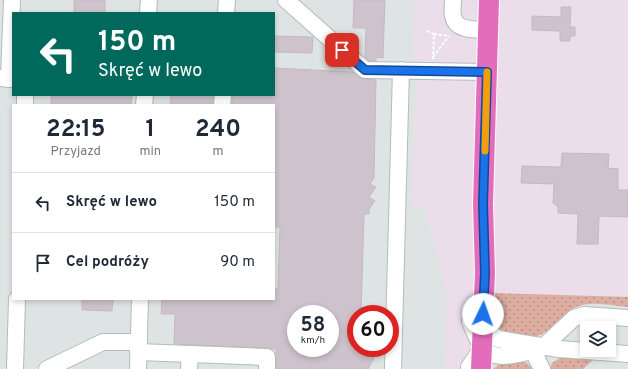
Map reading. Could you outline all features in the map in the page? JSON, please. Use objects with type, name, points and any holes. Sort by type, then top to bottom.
[{"type":"main road","points":[[476,368],[477,318],[485,273],[483,204],[489,0]]},
{"type":"main road","points":[[476,368],[493,347],[477,318]]},
{"type":"lane","points":[[0,78],[9,79],[12,0]]},
{"type":"lane","points":[[148,12],[149,0]]},
{"type":"lane","points":[[226,12],[227,0]]},
{"type":"lane","points":[[286,0],[365,70],[401,70],[433,64],[487,72]]},
{"type":"lane","points":[[453,0],[453,16],[456,23],[465,28],[488,30]]},
{"type":"lane","points":[[393,369],[401,70]]},
{"type":"lane","points":[[15,369],[17,300]]},
{"type":"lane","points":[[138,369],[140,300]]},
{"type":"lane","points":[[542,369],[545,349],[574,318],[584,315],[628,318]]},
{"type":"lane","points":[[46,369],[103,342],[138,347],[189,361],[267,357],[267,369]]},
{"type":"lane","points":[[493,347],[509,356],[545,349],[628,354]]},
{"type":"path","points":[[427,31],[434,34],[455,36]]},
{"type":"path","points":[[433,64],[434,34]]},
{"type":"path","points":[[433,64],[448,36]]},
{"type":"shaded area","points":[[0,0],[415,0],[413,55],[416,56],[416,70],[412,206],[425,207],[447,293],[445,369],[0,369]]},
{"type":"shaded area","points":[[490,293],[628,297],[628,307],[597,304],[579,306],[565,314],[542,334],[535,337],[529,337],[504,331],[494,325],[491,321],[490,315]]},
{"type":"shaded area","points":[[493,294],[628,297],[628,369],[505,369],[509,360],[510,333]]},
{"type":"shaded area","points":[[560,358],[591,358],[593,360],[583,369],[550,369],[552,363]]},
{"type":"shaded area","points":[[515,360],[527,363],[533,369],[493,369],[498,365]]},
{"type":"building","points":[[74,0],[105,0],[105,12],[74,12]]},
{"type":"building","points":[[354,0],[385,0],[383,58],[376,57],[376,61],[369,61],[365,58],[366,28],[353,28]]},
{"type":"building","points":[[561,7],[571,7],[570,27],[575,27],[575,36],[570,36],[570,41],[560,41],[560,31],[532,30],[532,16],[561,17]]},
{"type":"building","points":[[275,36],[313,37],[312,53],[275,52]]},
{"type":"building","points":[[275,68],[353,72],[364,79],[376,80],[374,178],[370,184],[376,187],[369,197],[375,201],[369,209],[369,214],[364,214],[361,305],[347,305],[347,357],[374,357],[368,369],[276,369],[276,349],[174,344],[175,314],[161,314],[162,300],[275,300],[275,289],[278,289],[280,227],[275,227],[275,104],[232,104],[232,96],[275,96]]},
{"type":"building","points":[[51,96],[132,96],[131,104],[51,104]]},
{"type":"building","points":[[171,96],[213,96],[213,104],[170,104]]},
{"type":"building","points":[[562,153],[609,154],[608,168],[618,169],[618,190],[628,190],[628,217],[599,216],[598,244],[577,244],[578,214],[558,213],[558,207],[553,203],[554,184],[521,183],[522,166],[561,167]]},
{"type":"building","points":[[82,300],[113,300],[112,311],[82,310]]},
{"type":"slow traffic","points":[[485,151],[487,72]]},
{"type":"route","points":[[342,50],[365,70],[487,72],[483,204],[485,273],[483,314]]}]
